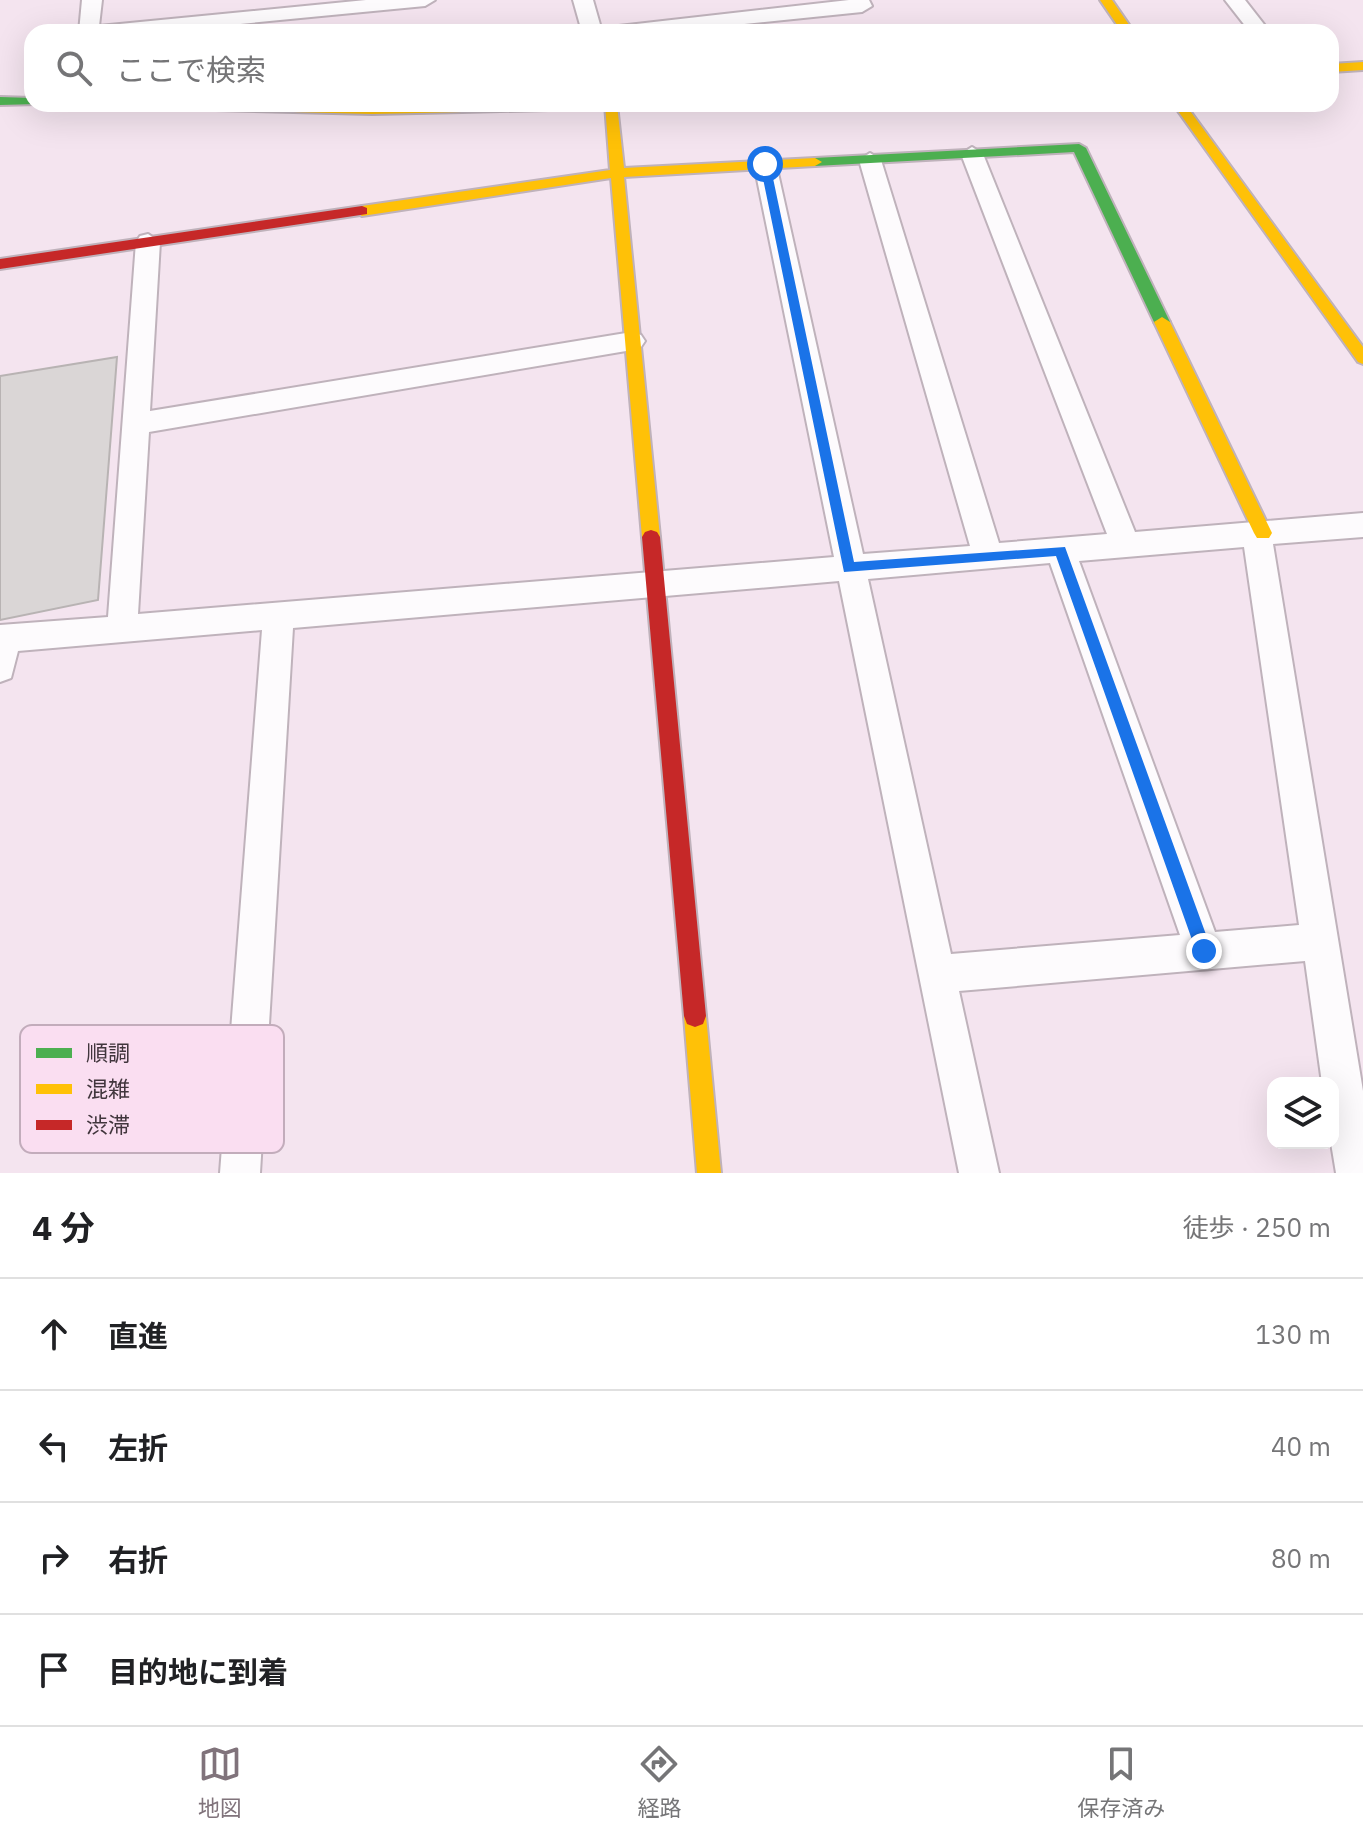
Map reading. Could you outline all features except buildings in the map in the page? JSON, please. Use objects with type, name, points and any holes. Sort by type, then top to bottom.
[{"type":"street","points":[[90,24],[92,0]]},
{"type":"street","points":[[583,0],[590,24]]},
{"type":"street","points":[[686,24],[862,6],[859,0]]},
{"type":"street","points":[[1106,0],[1122,24]]},
{"type":"street","points":[[1235,0],[1254,24]]},
{"type":"street","points":[[159,24],[300,6],[412,1]]},
{"type":"street","points":[[1339,68],[1363,66]]},
{"type":"street","points":[[0,101],[24,102]]},
{"type":"street","points":[[611,112],[709,1173]]},
{"type":"street","points":[[1185,112],[1363,358]]},
{"type":"street","points":[[0,264],[617,173],[1079,148],[1260,534],[1356,1173]]},
{"type":"street","points":[[972,154],[1126,545]]},
{"type":"street","points":[[870,160],[988,556]]},
{"type":"street","points":[[765,164],[979,1173]]},
{"type":"street","points":[[122,629],[148,242]]},
{"type":"street","points":[[135,424],[632,341]]},
{"type":"street","points":[[1,648],[122,629],[1363,525]]},
{"type":"street","points":[[1060,550],[1204,951]]},
{"type":"street","points":[[250,1025],[278,616]]},
{"type":"street","points":[[936,974],[1321,941]]},
{"type":"street","points":[[240,1173],[241,1153]]},
{"type":"traffic: fast","points":[[0,101],[24,102]]},
{"type":"traffic: fast","points":[[815,162],[1079,148],[1162,322]]},
{"type":"traffic: slow","points":[[1106,0],[1122,24]]},
{"type":"traffic: slow","points":[[1339,68],[1363,66]]},
{"type":"traffic: slow","points":[[612,112],[651,537]]},
{"type":"traffic: slow","points":[[1185,112],[1363,358]]},
{"type":"traffic: slow","points":[[362,211],[617,173],[815,162]]},
{"type":"traffic: slow","points":[[1162,322],[1263,533]]},
{"type":"traffic: slow","points":[[695,1016],[709,1173]]},
{"type":"traffic: jam","points":[[0,264],[362,211]]},
{"type":"traffic: jam","points":[[651,537],[695,1016]]},
{"type":"route","points":[[765,164],[849,568],[1060,550],[1204,951]]}]
